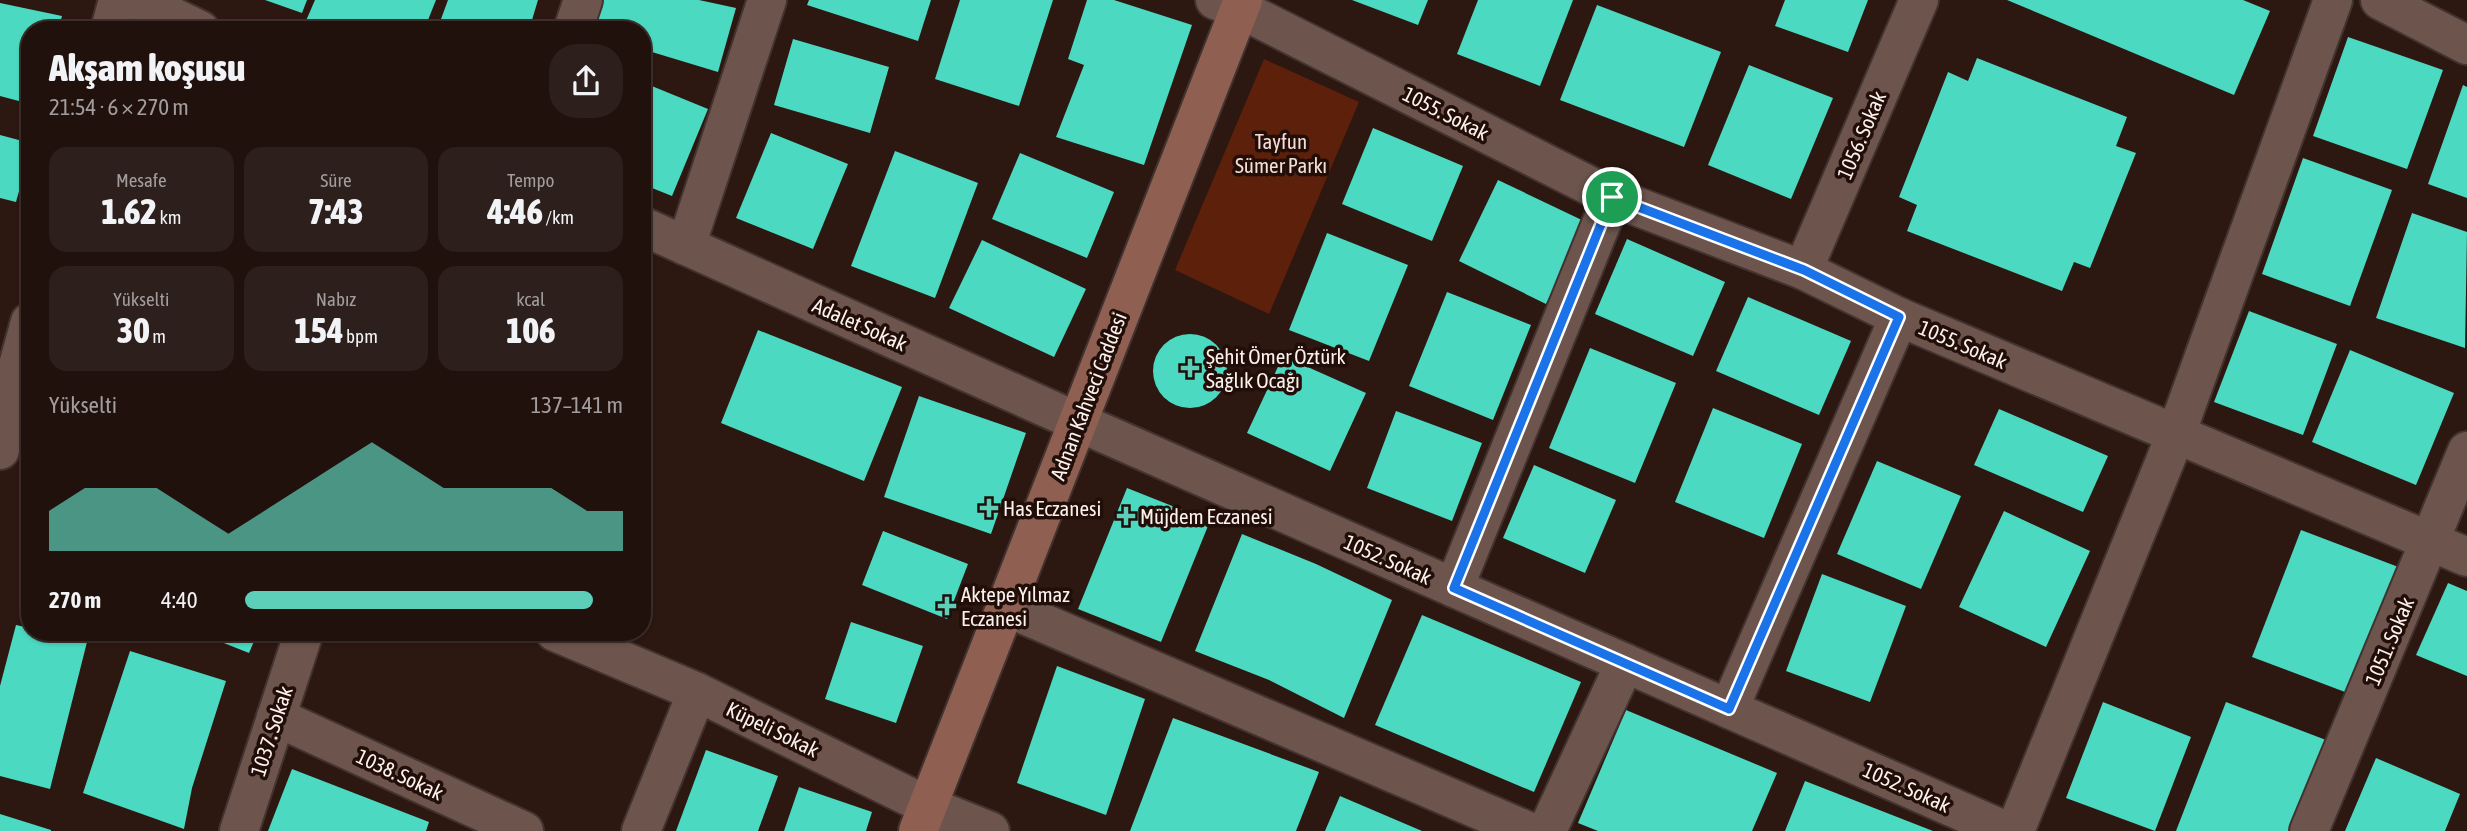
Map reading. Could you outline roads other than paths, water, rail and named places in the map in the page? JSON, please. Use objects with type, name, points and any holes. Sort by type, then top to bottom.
[{"type":"street","points":[[112,21],[118,0]]},
{"type":"street","points":[[138,0],[181,21]]},
{"type":"street","points":[[576,21],[583,0]]},
{"type":"street","points":[[686,246],[767,0]]},
{"type":"street","name":"1056. Sokak","points":[[1804,270],[1919,0]]},
{"type":"street","points":[[2015,831],[2176,434],[2333,0]]},
{"type":"street","points":[[2380,0],[2467,45]]},
{"type":"street","name":"1055. Sokak","points":[[1232,3],[1612,197],[1804,270],[1899,317],[2467,557]]},
{"type":"street","name":"Adnan Kahveci Caddesi","points":[[923,818],[1078,422],[1232,3]]},
{"type":"street","points":[[1454,588],[1612,197]]},
{"type":"street","name":"Adalet Sokak","points":[[651,230],[1078,422]]},
{"type":"street","points":[[1729,709],[1899,317]]},
{"type":"street","points":[[0,450],[21,363]]},
{"type":"street","name":"1052. Sokak","points":[[1078,422],[2006,831]]},
{"type":"street","name":"1051. Sokak","points":[[2309,831],[2467,451]]},
{"type":"street","points":[[1006,607],[1528,831]]},
{"type":"street","name":"1037. Sokak","points":[[239,831],[301,641]]},
{"type":"street","name":"Küpeli Sokak","points":[[576,641],[697,692],[923,818],[990,831]]},
{"type":"street","points":[[1547,831],[1625,663]]},
{"type":"street","points":[[642,831],[697,692]]},
{"type":"street","name":"1038. Sokak","points":[[276,717],[524,831]]},
{"type":"place","name":"Şehit Ömer Öztürk Sağlık Ocağı","points":[[1190,368]]},
{"type":"place","name":"Has Eczanesi","points":[[989,508]]},
{"type":"place","name":"Müjdem Eczanesi","points":[[1126,516]]},
{"type":"place","name":"Aktepe Yılmaz Eczanesi","points":[[947,606]]},
{"type":"park label","name":"Tayfun Sümer Parkı","points":[[1281,153]]}]
